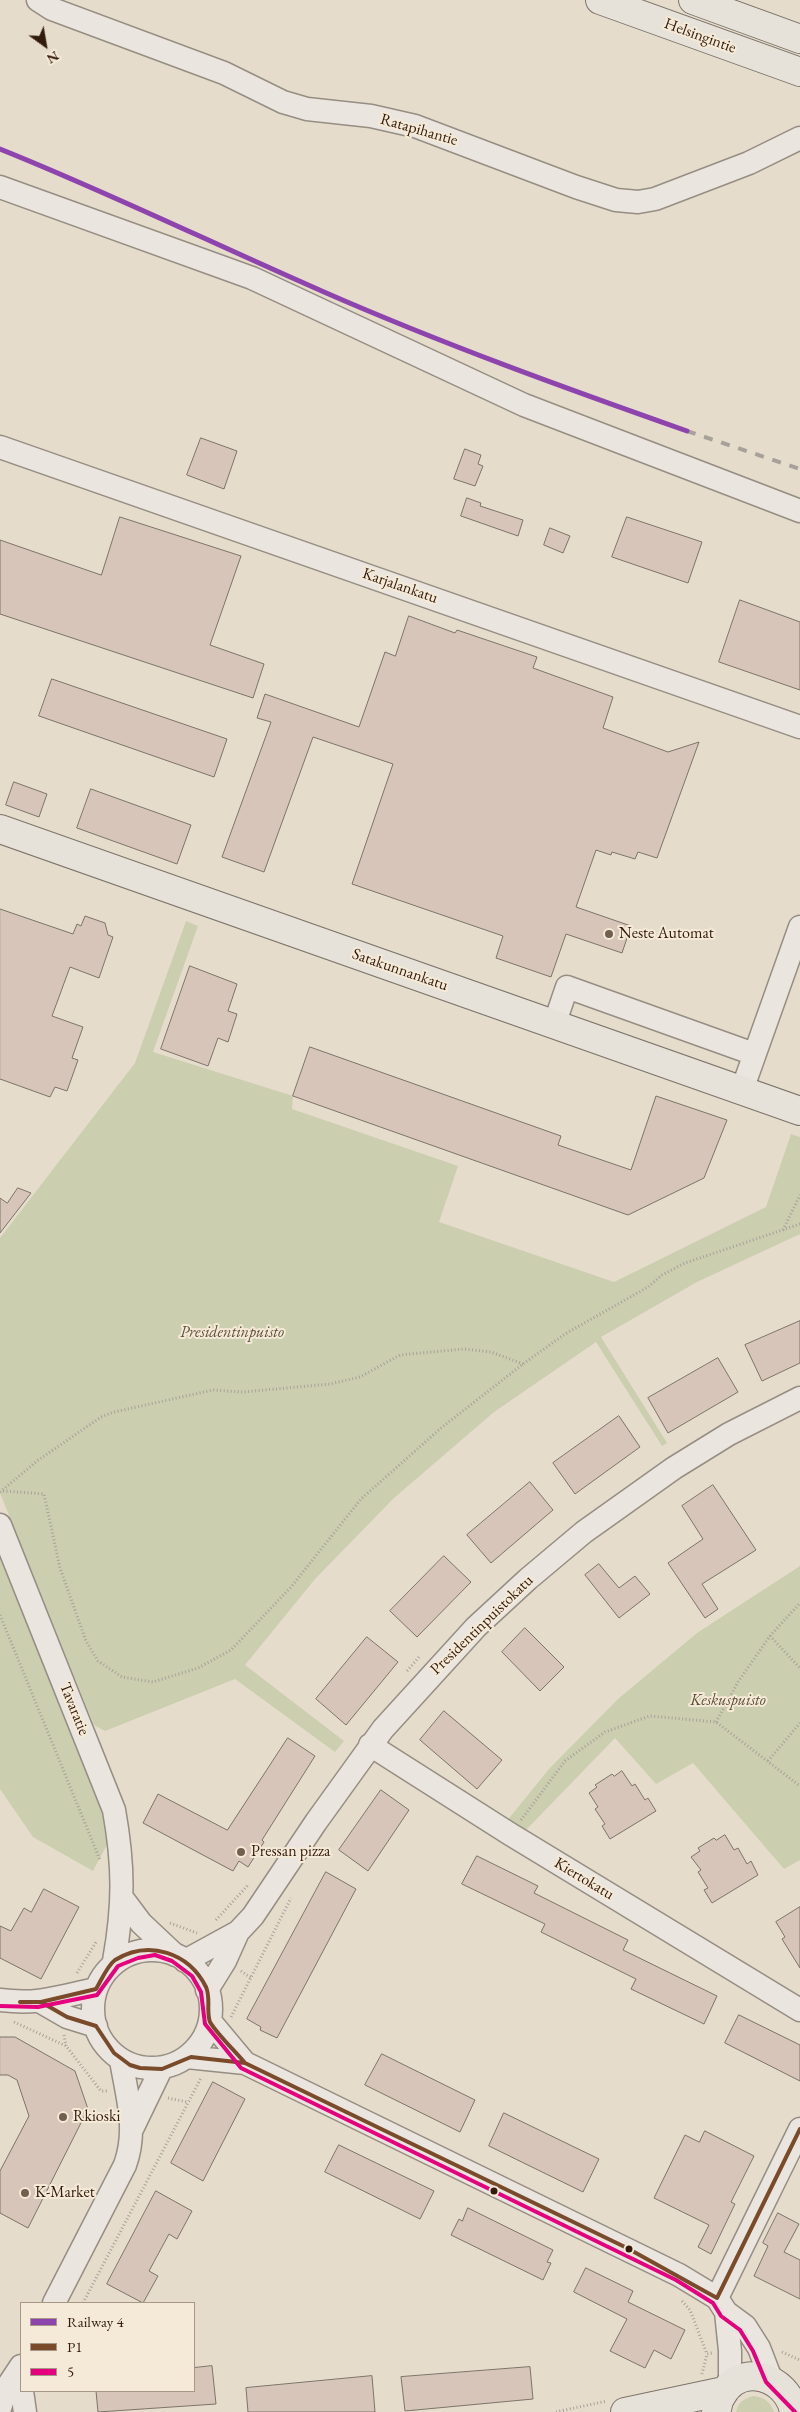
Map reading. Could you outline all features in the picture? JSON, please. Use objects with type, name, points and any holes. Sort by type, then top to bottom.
[{"type":"main road","name":"Helsingintie","points":[[600,0],[800,72]]},
{"type":"main road","name":"Helsingintie","points":[[693,0],[800,39]]},
{"type":"main road","name":"Satakunnankatu","points":[[0,829],[800,1110]]},
{"type":"main road","points":[[625,2412],[724,2396],[749,2377],[770,2379],[788,2393],[796,2407]]},
{"type":"street","name":"Ratapihantie","points":[[38,0],[52,9],[224,73],[283,102],[307,109],[371,116],[415,126],[576,187],[616,200],[638,202],[655,198],[749,163],[800,138]]},
{"type":"street","points":[[0,187],[252,278],[524,405],[800,511]]},
{"type":"street","name":"Karjalankatu","points":[[0,447],[800,727]]},
{"type":"street","points":[[742,1090],[800,927]]},
{"type":"street","points":[[554,1025],[567,987],[754,1054]]},
{"type":"street","name":"Presidentinpuistokatu","points":[[207,1990],[225,1960],[238,1932],[253,1916],[370,1745],[426,1680],[476,1627],[584,1532],[674,1468],[729,1434],[800,1398]]},
{"type":"street","name":"Tavaratie","points":[[0,1526],[114,1810],[120,1845],[123,1899],[114,1961]]},
{"type":"street","name":"Kiertokatu","points":[[370,1745],[510,1834],[800,2010]]},
{"type":"street","points":[[123,1899],[141,1924],[198,1972],[207,1990],[210,2021],[201,2042],[187,2057],[161,2069],[138,2068],[121,2060],[105,2044],[96,2026],[94,2008],[96,1990],[114,1961],[136,1952],[155,1949],[180,1958]]},
{"type":"street","name":"Presidentinpuistokatu","points":[[180,1958],[238,1932]]},
{"type":"street","points":[[0,2000],[23,2003],[41,2002],[96,1990]]},
{"type":"street","points":[[41,2002],[67,2017],[96,2026]]},
{"type":"street","points":[[210,2021],[245,2062]]},
{"type":"street","points":[[187,2057],[245,2062],[679,2275],[722,2305],[745,2326],[759,2348],[770,2379]]},
{"type":"street","points":[[55,2302],[125,2165],[132,2147],[133,2127],[121,2060]]},
{"type":"street","points":[[133,2127],[161,2069]]},
{"type":"street","points":[[724,2396],[730,2352],[722,2305],[800,2129]]},
{"type":"street","points":[[0,2408],[7,2387],[20,2368]]},
{"type":"street","points":[[22,2392],[25,2412]]},
{"type":"path","points":[[783,1230],[800,1195]]},
{"type":"path","points":[[2,1492],[44,1494],[60,1568],[86,1641],[98,1661],[122,1677],[153,1682],[198,1668],[231,1650],[291,1587],[361,1499],[441,1428],[522,1364],[565,1334],[648,1287],[662,1275],[685,1263],[800,1224]]},
{"type":"path","points":[[2,1492],[37,1461],[101,1418],[114,1412],[213,1390],[243,1392],[330,1384],[360,1377],[400,1355],[463,1349],[491,1352],[522,1364]]},
{"type":"path","points":[[716,1722],[738,1682],[770,1636],[800,1603]]},
{"type":"path","points":[[0,1615],[103,1869]]},
{"type":"path","points":[[770,1636],[800,1668]]},
{"type":"path","points":[[510,1834],[565,1762],[605,1732],[650,1716],[716,1722],[800,1786]]},
{"type":"path","points":[[768,1761],[800,1723]]},
{"type":"path","points":[[251,1978],[293,1895]]},
{"type":"path","points":[[69,1995],[74,1978],[98,1940]]},
{"type":"path","points":[[66,2046],[64,2032],[67,2017]]},
{"type":"path","points":[[8,2022],[17,2023],[66,2046],[100,2091],[126,2091]]},
{"type":"path","points":[[84,2302],[203,2074]]},
{"type":"path","points":[[149,2095],[187,2102]]},
{"type":"path","points":[[676,2295],[690,2310],[707,2354],[730,2352]]},
{"type":"path","points":[[759,2348],[781,2351],[800,2360]]},
{"type":"green space","name":"Presidentinpuisto","points":[[186,921],[198,926],[153,1052],[293,1096],[292,1109],[458,1166],[439,1222],[614,1282],[766,1207],[791,1134],[800,1137],[800,1234],[697,1282],[601,1337],[667,1443],[662,1446],[596,1342],[494,1412],[394,1498],[315,1579],[245,1665],[344,1741],[335,1752],[235,1679],[105,1731],[94,1725],[0,1493],[0,1238],[135,1063]]},
{"type":"green space","points":[[0,1558],[112,1835],[93,1871],[33,1837],[0,1789]]},
{"type":"green space","name":"Keskuspuisto","points":[[800,1566],[800,1860],[784,1869],[693,1763],[656,1784],[615,1738],[525,1831],[506,1822],[549,1769],[618,1699],[697,1633]]},
{"type":"green space","points":[[754,2396],[767,2401],[774,2412],[736,2412],[742,2401]]},
{"type":"building","points":[[201,438],[237,451],[224,489],[187,475]]},
{"type":"building","points":[[465,449],[481,455],[478,464],[483,466],[475,486],[454,479]]},
{"type":"building","points":[[467,498],[481,503],[480,506],[523,520],[518,536],[461,516]]},
{"type":"building","points":[[120,517],[241,556],[210,645],[264,664],[253,698],[0,614],[0,540],[101,575]]},
{"type":"building","points":[[627,517],[702,542],[688,583],[612,557]]},
{"type":"building","points":[[550,528],[570,536],[563,553],[544,545]]},
{"type":"building","points":[[740,600],[800,622],[800,690],[719,662]]},
{"type":"building","points":[[409,616],[455,633],[457,630],[537,657],[533,668],[613,697],[603,728],[668,752],[699,742],[657,858],[638,852],[635,859],[612,852],[611,855],[596,850],[576,907],[631,926],[622,953],[566,934],[551,977],[496,958],[503,936],[352,884],[393,764],[313,737],[264,872],[222,857],[271,722],[257,718],[265,694],[359,727],[385,652],[395,656]]},
{"type":"building","points":[[52,679],[227,739],[214,777],[39,716]]},
{"type":"building","points":[[14,782],[47,794],[39,817],[6,805]]},
{"type":"building","points":[[91,789],[191,825],[177,864],[77,828]]},
{"type":"building","points":[[0,909],[73,934],[77,924],[81,926],[85,916],[105,923],[108,935],[113,937],[99,978],[70,967],[52,1016],[83,1027],[72,1058],[78,1060],[67,1091],[55,1087],[50,1097],[0,1079]]},
{"type":"building","points":[[190,966],[237,984],[228,1011],[237,1014],[228,1042],[218,1038],[208,1066],[161,1049]]},
{"type":"building","points":[[310,1047],[561,1136],[558,1145],[631,1170],[656,1096],[727,1120],[704,1178],[628,1215],[293,1096]]},
{"type":"building","points":[[18,1188],[31,1193],[0,1233],[0,1198],[7,1203]]},
{"type":"building","points":[[800,1321],[800,1363],[762,1381],[745,1345]]},
{"type":"building","points":[[718,1358],[738,1392],[668,1433],[648,1398]]},
{"type":"building","points":[[619,1416],[640,1447],[575,1494],[553,1463]]},
{"type":"building","points":[[530,1482],[553,1510],[491,1563],[467,1535]]},
{"type":"building","points":[[713,1485],[756,1550],[702,1584],[718,1609],[705,1618],[668,1563],[703,1539],[682,1506]]},
{"type":"building","points":[[444,1556],[471,1582],[417,1637],[390,1611]]},
{"type":"building","points":[[599,1564],[619,1588],[635,1576],[650,1594],[619,1618],[585,1575]]},
{"type":"building","points":[[525,1628],[564,1667],[540,1691],[502,1652]]},
{"type":"building","points":[[367,1637],[398,1662],[346,1725],[316,1699]]},
{"type":"building","points":[[444,1711],[502,1760],[477,1789],[420,1740]]},
{"type":"building","points":[[288,1738],[315,1756],[262,1840],[264,1842],[248,1867],[239,1861],[233,1871],[143,1823],[158,1794],[227,1830]]},
{"type":"building","points":[[622,1771],[632,1786],[635,1784],[645,1800],[648,1798],[656,1811],[610,1839],[602,1826],[605,1824],[595,1809],[598,1807],[589,1793],[597,1787],[595,1785],[612,1774],[614,1776]]},
{"type":"building","points":[[381,1790],[409,1810],[368,1871],[339,1850]]},
{"type":"building","points":[[725,1835],[734,1850],[738,1848],[747,1864],[751,1861],[758,1875],[712,1903],[704,1890],[708,1888],[698,1872],[701,1870],[691,1857],[700,1851],[698,1848],[714,1838],[716,1840]]},
{"type":"building","points":[[477,1856],[538,1886],[534,1893],[628,1940],[623,1950],[717,1996],[704,2024],[631,1989],[636,1979],[541,1932],[545,1924],[462,1884]]},
{"type":"building","points":[[326,1872],[356,1889],[277,2038],[260,2030],[261,2027],[247,2019]]},
{"type":"building","points":[[44,1889],[79,1907],[41,1979],[0,1958],[0,1926],[11,1931],[24,1908],[31,1912]]},
{"type":"building","points":[[800,1907],[800,1968],[782,1939],[785,1937],[776,1922]]},
{"type":"building","points":[[739,2015],[800,2045],[800,2081],[725,2043]]},
{"type":"building","points":[[0,2037],[15,2037],[75,2071],[88,2109],[28,2228],[0,2213],[0,2171],[29,2116],[17,2080],[8,2075],[0,2075]]},
{"type":"building","points":[[382,2054],[475,2100],[460,2132],[365,2085]]},
{"type":"building","points":[[213,2082],[245,2099],[203,2181],[171,2163]]},
{"type":"building","points":[[504,2113],[599,2159],[583,2192],[489,2146]]},
{"type":"building","points":[[705,2131],[754,2156],[731,2202],[735,2204],[711,2254],[698,2247],[709,2225],[654,2198],[685,2135],[699,2142]]},
{"type":"building","points":[[339,2145],[434,2191],[420,2219],[325,2172]]},
{"type":"building","points":[[156,2191],[192,2211],[177,2239],[169,2234],[149,2271],[158,2276],[144,2302],[107,2284]]},
{"type":"building","points":[[468,2208],[553,2250],[547,2262],[551,2263],[543,2280],[451,2235],[459,2219],[462,2221]]},
{"type":"building","points":[[778,2213],[799,2224],[784,2252],[800,2260],[800,2299],[754,2276],[768,2246],[763,2243]]},
{"type":"building","points":[[586,2268],[633,2291],[628,2302],[685,2330],[671,2359],[654,2350],[645,2368],[610,2351],[627,2319],[574,2292]]},
{"type":"building","points":[[212,2366],[216,2404],[98,2412],[96,2392],[195,2392],[195,2368]]},
{"type":"building","points":[[530,2367],[533,2399],[405,2411],[401,2377]]},
{"type":"building","points":[[372,2376],[375,2412],[248,2412],[246,2388]]},
{"type":"railway","points":[[687,431],[800,469]]},
{"type":"rail line","name":"4","points":[[0,149],[82,183],[414,330],[504,365],[687,431]]},
{"type":"transit line","name":"P1","points":[[20,2002],[41,2002],[96,1989],[115,1960],[141,1951],[154,1950],[167,1953],[179,1958],[199,1975],[207,1991],[210,2022],[245,2063]]},
{"type":"transit line","name":"5","points":[[0,2006],[38,2007],[97,1995],[118,1966],[138,1958],[155,1955],[172,1961],[192,1976],[201,1992],[205,2024],[241,2068],[676,2280],[713,2303],[721,2316],[740,2330],[753,2351],[766,2382],[795,2412]]},
{"type":"transit line","name":"P1","points":[[41,2002],[67,2017],[96,2026],[114,2053],[130,2065],[140,2068],[162,2069],[191,2057],[245,2063],[627,2248],[717,2298],[800,2129]]},
{"type":"place","name":"Neste Automat","points":[[609,934]]},
{"type":"place","name":"Pressan pizza","points":[[241,1852]]},
{"type":"place","name":"Rkioski","points":[[63,2117]]},
{"type":"place","name":"K-Market","points":[[25,2193]]}]
